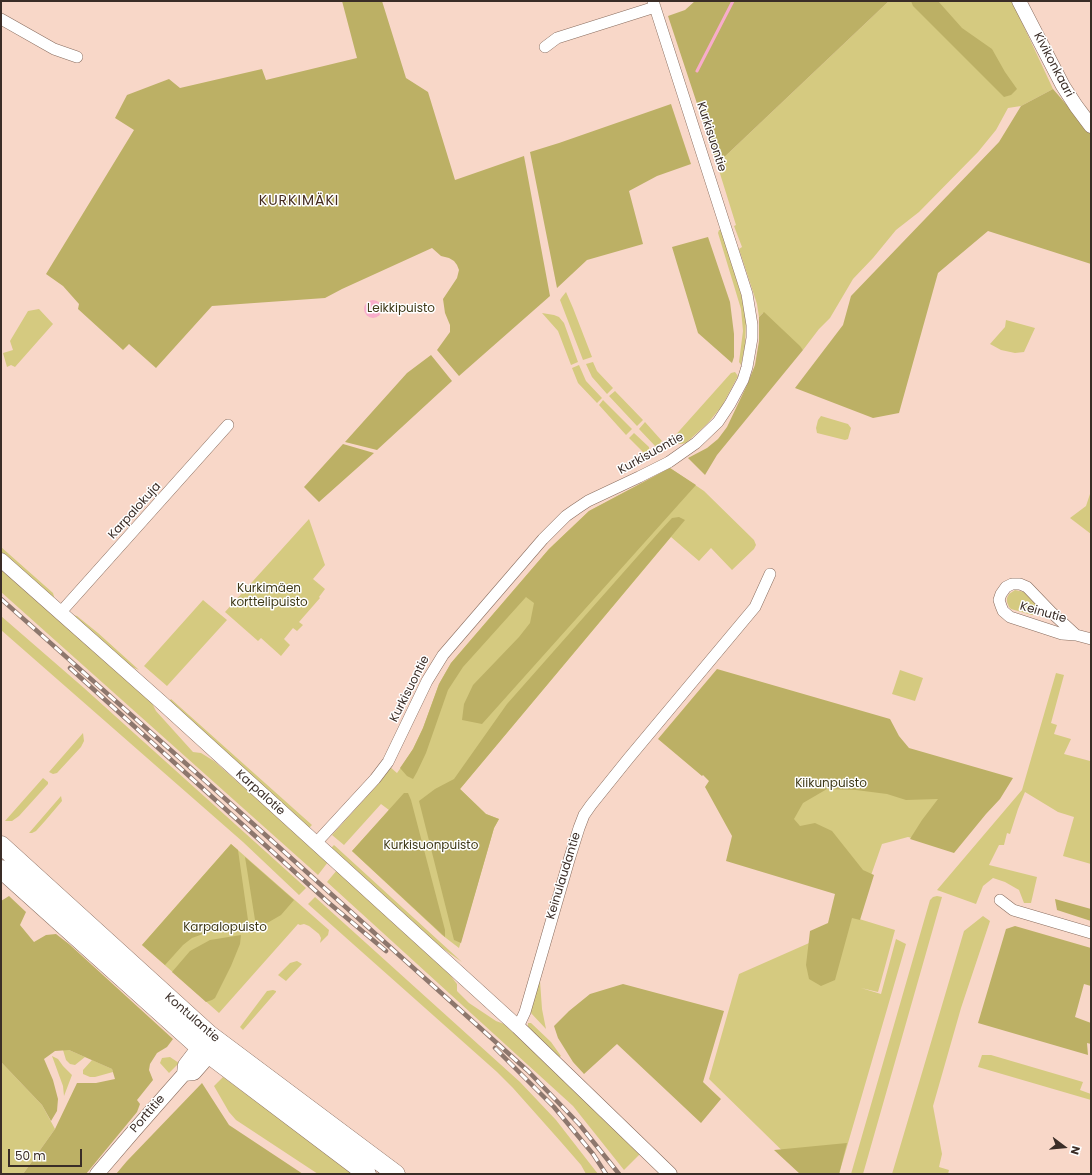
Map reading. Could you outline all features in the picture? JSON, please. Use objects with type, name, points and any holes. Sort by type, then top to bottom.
[{"type":"main road","name":"Kontulantie","points":[[1,845],[210,1045],[396,1174]]},
{"type":"main road","name":"Kontulantie","points":[[1,869],[210,1045],[367,1174]]},
{"type":"street","name":"Kivikonkaari","points":[[1019,1],[1063,86],[1091,126]]},
{"type":"street","points":[[545,47],[557,38],[654,4]]},
{"type":"street","name":"Kurkisuontie","points":[[316,843],[375,779],[388,762],[427,681],[443,655],[543,539],[566,516],[588,501],[639,478],[669,462],[696,443],[718,422],[743,380],[752,338],[750,308],[747,294],[654,4]]},
{"type":"street","points":[[1,19],[54,49],[77,57]]},
{"type":"street","name":"Karpalokuja","points":[[60,613],[228,425]]},
{"type":"street","name":"Karpalotie","points":[[1,560],[518,1027]]},
{"type":"street","name":"Keinulaudantie","points":[[518,1027],[525,1012],[571,853],[584,815],[628,758],[755,607],[770,574]]},
{"type":"street","name":"Keinutie","points":[[1076,635],[1027,587],[1020,584],[1012,584],[1006,587],[1001,594],[999,600],[1001,606],[1003,611],[1010,617],[1062,634],[1076,635],[1091,639]]},
{"type":"street","points":[[1000,900],[1013,910],[1091,933]]},
{"type":"street","points":[[518,1027],[670,1174]]},
{"type":"street","name":"Porttitie","points":[[98,1174],[184,1074],[194,1073],[210,1045]]},
{"type":"green space","points":[[342,1],[382,1],[406,78],[428,92],[455,180],[524,156],[550,296],[459,376],[437,350],[450,332],[450,325],[445,313],[443,299],[457,278],[459,270],[454,261],[441,256],[432,248],[325,298],[212,306],[156,368],[129,344],[123,350],[78,309],[79,304],[63,286],[46,274],[134,130],[115,118],[127,95],[169,79],[180,88],[262,69],[266,80],[357,58]]},
{"type":"green space","points":[[695,1],[889,1],[717,164],[668,16],[685,10]]},
{"type":"green space","points":[[889,1],[1012,1],[1053,89],[1021,106],[1008,108],[996,130],[978,152],[919,212],[896,230],[853,279],[830,318],[819,329],[803,350],[763,313],[759,317],[757,304],[739,249],[742,247],[734,226],[736,225],[717,164]]},
{"type":"green space","points":[[911,1],[938,1],[962,28],[992,49],[1017,89],[1011,95],[1004,97],[913,6]]},
{"type":"green space","points":[[1053,89],[1091,133],[1091,264],[988,231],[938,273],[899,413],[873,418],[795,388],[843,325],[851,296],[999,142],[1021,106]]},
{"type":"green space","points":[[671,104],[691,164],[657,176],[629,191],[643,244],[587,260],[557,288],[530,152]]},
{"type":"green space","points":[[719,230],[721,230],[744,308],[746,321],[745,346],[741,365],[739,362],[743,331],[741,309],[718,233]]},
{"type":"green space","points":[[708,237],[730,302],[734,334],[734,357],[732,363],[698,333],[672,247]]},
{"type":"green space","points":[[566,292],[592,357],[583,360],[560,300]]},
{"type":"green space","points":[[39,309],[53,324],[15,367],[11,365],[7,367],[3,353],[13,350],[10,341],[28,311]]},
{"type":"green space","points":[[764,312],[803,350],[717,455],[705,475],[688,458],[707,448],[718,439],[727,427],[755,365],[759,341],[759,317]]},
{"type":"green space","points":[[542,313],[559,317],[564,323],[578,362],[571,365],[558,331]]},
{"type":"green space","points":[[1006,320],[1035,328],[1024,352],[1015,353],[1001,350],[990,344],[1005,327]]},
{"type":"green space","points":[[431,355],[452,381],[377,450],[345,442],[407,373]]},
{"type":"green space","points":[[593,362],[597,371],[613,388],[607,394],[592,377],[586,364]]},
{"type":"green space","points":[[579,365],[586,381],[602,398],[597,403],[578,383],[572,368]]},
{"type":"green space","points":[[735,372],[738,376],[722,406],[708,423],[686,443],[676,443],[672,439],[731,373]]},
{"type":"green space","points":[[615,391],[643,420],[637,426],[609,396]]},
{"type":"green space","points":[[603,400],[632,429],[626,435],[599,405]]},
{"type":"green space","points":[[821,416],[848,424],[851,428],[848,439],[845,440],[817,433],[816,428],[818,420]]},
{"type":"green space","points":[[645,422],[662,441],[656,447],[639,429]]},
{"type":"green space","points":[[634,433],[649,447],[646,455],[629,438]]},
{"type":"green space","points":[[343,444],[374,453],[319,502],[304,487]]},
{"type":"green space","name":"Kurkisuonpuisto","points":[[670,468],[704,491],[754,540],[756,545],[754,549],[732,570],[711,548],[699,561],[671,537],[460,789],[486,814],[499,819],[494,828],[459,948],[442,935],[352,851],[389,810],[381,804],[344,845],[332,835],[380,782],[390,767],[397,773],[413,749],[423,728],[439,684],[451,663],[549,549],[589,511]]},
{"type":"green space","points":[[670,468],[696,485],[482,724],[462,720],[464,704],[473,685],[519,637],[530,623],[534,603],[526,597],[463,667],[448,690],[426,753],[417,772],[413,779],[407,776],[400,768],[413,749],[423,728],[439,684],[451,663],[549,549],[589,511]]},
{"type":"green space","points":[[1090,494],[1091,534],[1070,518],[1086,506]]},
{"type":"green space","points":[[679,517],[685,520],[460,789],[486,814],[499,819],[494,828],[461,943],[454,940],[419,801],[435,789],[454,779],[507,704],[660,531],[672,518]]},
{"type":"green space","name":"Kurkimäen korttelipuisto","points":[[309,519],[325,565],[313,579],[325,589],[319,597],[320,598],[299,622],[303,625],[297,631],[293,628],[284,639],[290,645],[281,656],[261,638],[258,641],[225,612]]},
{"type":"green space","points":[[1,547],[53,593],[55,600],[1,552]]},
{"type":"green space","points":[[1,569],[152,703],[156,711],[193,752],[201,753],[214,761],[328,862],[318,875],[1,592]]},
{"type":"green space","points":[[1015,590],[1024,592],[1037,605],[1038,609],[1036,614],[1032,615],[1011,609],[1009,607],[1007,598],[1009,594]]},
{"type":"green space","points":[[203,600],[227,620],[167,686],[144,666]]},
{"type":"green space","points":[[73,615],[77,616],[98,633],[139,670],[130,666]]},
{"type":"green space","points":[[1,616],[84,688],[306,888],[299,895],[243,842],[1,630]]},
{"type":"green space","points":[[717,669],[890,719],[899,736],[909,748],[1013,778],[1000,799],[954,853],[910,839],[938,799],[906,800],[887,794],[856,790],[827,789],[803,803],[794,819],[800,826],[815,823],[832,831],[863,870],[874,875],[860,920],[852,918],[835,980],[821,986],[809,979],[806,965],[810,931],[828,923],[835,894],[726,861],[732,836],[705,787],[709,781],[658,739]]},
{"type":"green space","points":[[900,670],[923,678],[915,701],[892,694]]},
{"type":"green space","points":[[1056,673],[1064,675],[1051,723],[1057,725],[1054,734],[1071,739],[1064,754],[1090,761],[1091,757],[1091,864],[1063,856],[1074,817],[1058,812],[1025,792],[1010,834],[1007,833],[1004,845],[999,845],[989,865],[1037,877],[1031,903],[1024,903],[1019,890],[1005,882],[993,878],[983,886],[976,904],[937,890],[1022,790]]},
{"type":"green space","points":[[171,699],[312,825],[309,828],[168,702]]},
{"type":"green space","points":[[83,733],[84,741],[81,747],[57,773],[53,774],[49,772]]},
{"type":"green space","name":"Kiikunpuisto","points":[[662,737],[908,750],[1011,779],[953,849],[908,837],[882,844],[856,918],[895,930],[878,992],[861,988],[881,994],[896,939],[906,944],[839,1174],[806,1174],[709,1079],[739,974],[825,936],[837,892]]},
{"type":"green space","points":[[43,778],[48,782],[48,784],[19,816],[12,821],[5,821]]},
{"type":"green space","points":[[404,793],[408,793],[411,800],[445,930],[445,937],[352,851]]},
{"type":"green space","points":[[61,796],[62,801],[45,821],[36,831],[29,833]]},
{"type":"green space","name":"Karpalopuisto","points":[[231,844],[329,930],[328,935],[320,943],[321,938],[319,934],[309,926],[298,924],[219,1013],[142,945]]},
{"type":"green space","points":[[231,844],[238,850],[248,920],[247,927],[214,930],[192,938],[183,945],[165,965],[142,945]]},
{"type":"green space","points":[[334,845],[462,962],[423,932],[331,848]]},
{"type":"green space","points":[[245,857],[294,900],[281,915],[261,925],[256,923],[255,920]]},
{"type":"green space","points":[[337,870],[443,966],[457,984],[457,991],[469,1003],[496,1021],[504,1024],[641,1153],[624,1170],[573,1106],[327,882]]},
{"type":"green space","points":[[9,896],[26,912],[20,925],[34,942],[46,935],[56,934],[69,944],[173,1039],[167,1047],[157,1053],[150,1064],[149,1070],[153,1080],[137,1100],[140,1104],[137,1112],[86,1174],[23,1174],[55,1129],[77,1083],[96,1083],[115,1079],[112,1069],[69,1050],[55,1051],[44,1059],[53,1080],[58,1099],[57,1111],[51,1121],[42,1105],[1,1062],[1,901]]},
{"type":"green space","points":[[937,896],[942,897],[863,1174],[851,1174],[930,900]]},
{"type":"green space","points":[[315,897],[520,1082],[556,1120],[598,1174],[586,1174],[581,1165],[561,1142],[497,1072],[308,904]]},
{"type":"green space","points":[[1055,899],[1091,909],[1091,921],[1057,910]]},
{"type":"green space","points":[[983,916],[990,921],[961,1008],[933,1106],[942,1154],[939,1167],[949,1170],[948,1174],[892,1174],[964,931]]},
{"type":"green space","points":[[1015,926],[1091,948],[1091,986],[1084,984],[1075,1017],[1091,1023],[1091,1044],[1087,1043],[1088,1055],[978,1023],[1006,929]]},
{"type":"green space","points":[[241,935],[240,944],[231,966],[215,998],[212,1000],[206,1002],[172,972],[190,951],[210,940]]},
{"type":"green space","points":[[297,961],[302,964],[286,981],[278,975],[290,963]]},
{"type":"green space","points":[[538,981],[540,981],[542,1009],[546,1029],[530,1012]]},
{"type":"green space","points":[[623,984],[724,1011],[703,1082],[721,1099],[701,1123],[617,1044],[584,1074],[573,1062],[558,1038],[554,1026],[569,1011],[590,994]]},
{"type":"green space","points":[[273,990],[276,992],[243,1030],[240,1027],[267,991]]},
{"type":"green space","points":[[528,1023],[531,1023],[551,1042],[561,1056],[557,1059],[528,1031]]},
{"type":"green space","points":[[63,1050],[69,1050],[85,1057],[75,1065],[70,1064],[66,1060]]},
{"type":"green space","points":[[982,1055],[991,1055],[1083,1082],[1080,1090],[1091,1094],[1091,1100],[978,1067]]},
{"type":"green space","points":[[52,1056],[58,1059],[72,1075],[64,1096],[63,1086]]},
{"type":"green space","points":[[170,1057],[179,1063],[169,1073],[160,1063],[162,1058]]},
{"type":"green space","points":[[92,1060],[112,1069],[113,1072],[95,1077],[90,1077],[83,1074],[83,1070]]},
{"type":"green space","points":[[1,1062],[42,1105],[55,1129],[23,1174],[1,1174]]},
{"type":"green space","points":[[223,1077],[354,1174],[318,1174],[236,1120],[229,1112],[214,1086]]},
{"type":"green space","points":[[202,1083],[229,1125],[303,1174],[116,1174]]},
{"type":"green space","points":[[847,1143],[839,1174],[800,1174],[774,1150]]},
{"type":"shaded area","points":[[369,300],[377,300],[382,305],[380,316],[377,318],[369,318],[364,313],[364,305]]},
{"type":"waterway","points":[[697,71],[733,1]]},
{"type":"railway","points":[[1,599],[528,1071],[579,1124],[619,1174]]},
{"type":"railway","points":[[70,668],[329,903],[386,951]]},
{"type":"railway","points":[[495,1048],[554,1107],[593,1154],[606,1174]]},
{"type":"district","name":"KURKIMÄKI","points":[[299,201]]},
{"type":"park label","name":"Leikkipuisto","points":[[401,309]]}]
